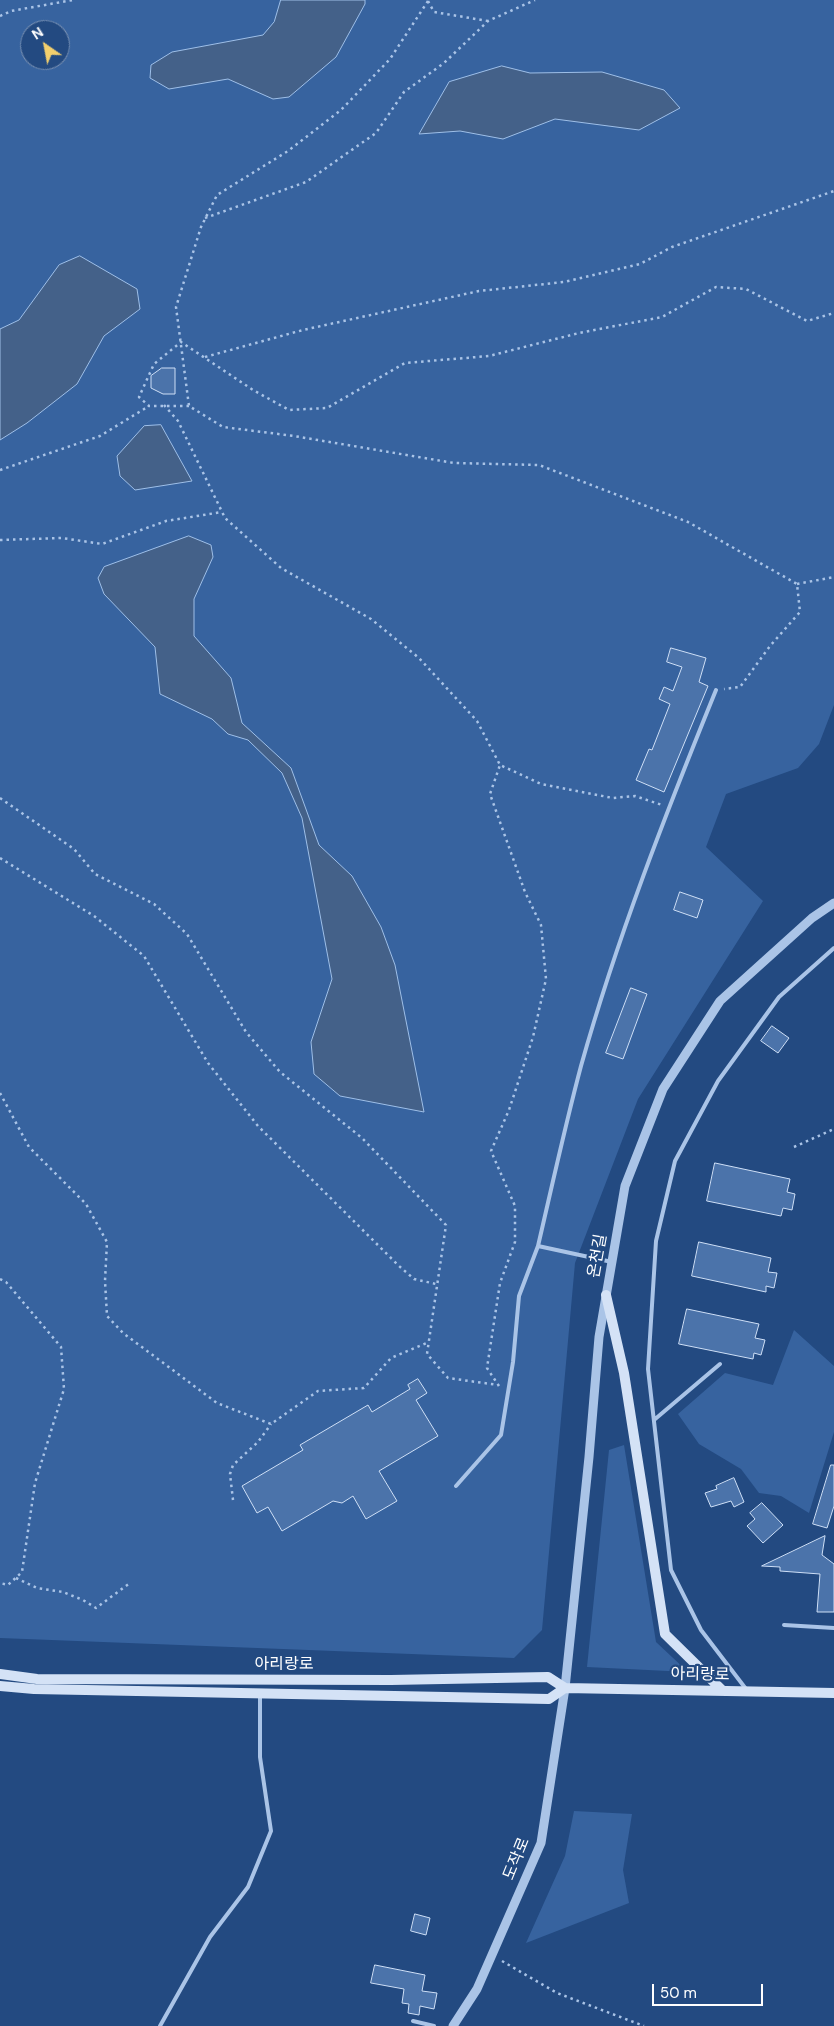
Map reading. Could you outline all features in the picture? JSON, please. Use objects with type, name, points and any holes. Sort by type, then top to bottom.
[{"type":"main road","points":[[606,1295],[624,1372],[665,1634],[723,1691]]},
{"type":"main road","name":"아리랑로","points":[[0,1674],[37,1679],[391,1680],[548,1677],[565,1688],[834,1693]]},
{"type":"main road","name":"아리랑로","points":[[0,1686],[34,1689],[550,1699],[565,1688]]},
{"type":"street","name":"온천길","points":[[565,1688],[589,1457],[599,1337],[625,1186],[664,1089],[720,1001],[812,918],[834,903]]},
{"type":"street","name":"도작로","points":[[454,2026],[477,1989],[541,1843],[565,1688]]},
{"type":"lane","points":[[456,1486],[501,1435],[519,1296],[538,1246],[582,1065],[629,917],[669,808],[716,690]]},
{"type":"lane","points":[[747,1691],[701,1630],[671,1570],[648,1369],[656,1242],[675,1161],[718,1081],[779,997],[834,948]]},
{"type":"lane","points":[[538,1246],[612,1262]]},
{"type":"lane","points":[[654,1420],[720,1364]]},
{"type":"lane","points":[[784,1625],[834,1628]]},
{"type":"lane","points":[[160,2026],[210,1937],[248,1887],[271,1831],[260,1757],[260,1694]]},
{"type":"lane","points":[[413,2021],[434,2026]]},
{"type":"path","points":[[0,16],[11,11],[73,0]]},
{"type":"path","points":[[428,0],[434,12],[488,20]]},
{"type":"path","points":[[189,406],[176,307],[205,218],[217,195],[288,151],[341,110],[390,59],[428,0]]},
{"type":"path","points":[[205,218],[306,182],[376,133],[404,92],[444,63],[488,20],[535,0]]},
{"type":"path","points":[[204,358],[303,330],[479,291],[564,282],[640,264],[672,247],[834,191]]},
{"type":"path","points":[[181,342],[253,390],[289,410],[327,408],[405,363],[489,356],[579,333],[662,317],[716,287],[746,289],[807,321],[834,313]]},
{"type":"path","points":[[148,406],[138,397],[147,374],[154,364],[181,342]]},
{"type":"path","points":[[164,405],[178,421],[225,518],[281,568],[371,619],[419,658],[476,722],[500,765],[541,784],[612,798],[635,796],[669,808]]},
{"type":"path","points":[[0,470],[100,436],[148,406],[189,406],[224,427],[294,436],[454,463],[539,465],[688,522],[797,584],[834,577]]},
{"type":"path","points":[[0,540],[62,538],[102,544],[166,521],[222,512]]},
{"type":"path","points":[[716,690],[740,687],[770,646],[800,612],[797,584]]},
{"type":"path","points":[[500,765],[490,794],[525,892],[541,925],[546,979],[527,1056],[510,1110],[490,1151],[515,1206],[515,1242],[500,1283],[487,1368],[506,1399]]},
{"type":"path","points":[[0,798],[74,849],[95,874],[154,904],[187,934],[246,1032],[280,1072],[362,1138],[446,1225],[427,1354],[448,1378],[498,1386]]},
{"type":"path","points":[[0,858],[94,916],[144,956],[208,1063],[258,1126],[399,1266],[414,1279],[437,1284]]},
{"type":"path","points":[[0,1093],[29,1147],[86,1204],[106,1242],[106,1316],[123,1333],[218,1403],[271,1424]]},
{"type":"path","points":[[794,1147],[834,1129]]},
{"type":"path","points":[[0,1279],[6,1282],[61,1346],[64,1389],[34,1483],[22,1572],[8,1586],[0,1583]]},
{"type":"path","points":[[233,1500],[230,1474],[233,1465],[258,1442],[271,1424],[318,1391],[364,1388],[391,1358],[429,1342]]},
{"type":"path","points":[[16,1578],[37,1588],[63,1592],[83,1600],[96,1608],[130,1583]]},
{"type":"path","points":[[492,1956],[557,1993],[644,2026]]},
{"type":"shaded area","points":[[0,0],[834,0],[834,705],[819,744],[798,768],[726,794],[706,847],[763,901],[638,1099],[575,1263],[542,1630],[514,1658],[0,1638]]},
{"type":"shaded area","points":[[281,0],[365,0],[365,4],[336,57],[289,97],[273,99],[228,79],[169,89],[150,78],[151,65],[172,52],[263,35],[274,22]]},
{"type":"shaded area","points":[[502,66],[530,73],[602,72],[664,90],[680,108],[639,130],[555,119],[503,139],[460,131],[419,134],[449,82]]},
{"type":"shaded area","points":[[80,256],[137,289],[140,309],[104,336],[77,384],[27,423],[0,440],[0,329],[19,320],[59,265]]},
{"type":"shaded area","points":[[161,425],[192,481],[135,490],[120,476],[117,456],[144,426]]},
{"type":"shaded area","points":[[189,536],[211,545],[213,557],[194,599],[194,636],[231,678],[242,723],[291,768],[319,845],[352,876],[381,927],[395,965],[424,1112],[340,1096],[314,1074],[311,1042],[332,979],[302,818],[282,773],[248,740],[228,734],[212,719],[160,694],[155,647],[104,594],[98,578],[104,567]]},
{"type":"shaded area","points":[[794,1330],[834,1366],[834,1432],[809,1513],[781,1496],[759,1493],[741,1469],[699,1444],[678,1414],[725,1373],[773,1385]]},
{"type":"shaded area","points":[[624,1445],[656,1642],[688,1672],[587,1667],[609,1450]]},
{"type":"shaded area","points":[[574,1811],[632,1814],[623,1870],[629,1903],[526,1943],[565,1856]]},
{"type":"building","points":[[162,368],[175,368],[175,394],[163,394],[151,388],[151,376]]},
{"type":"building","points":[[671,648],[706,658],[699,682],[708,686],[664,792],[636,780],[649,749],[652,750],[670,704],[659,699],[664,687],[673,691],[682,667],[667,662]]},
{"type":"building","points":[[680,892],[703,900],[697,918],[674,910]]},
{"type":"building","points":[[631,988],[647,994],[623,1059],[606,1053]]},
{"type":"building","points":[[772,1026],[789,1038],[778,1053],[761,1041]]},
{"type":"building","points":[[715,1163],[790,1179],[787,1192],[795,1194],[792,1210],[783,1208],[781,1216],[707,1201]]},
{"type":"building","points":[[699,1242],[771,1258],[768,1272],[777,1273],[774,1288],[766,1286],[766,1292],[692,1276]]},
{"type":"building","points":[[687,1309],[759,1324],[755,1338],[765,1340],[761,1355],[754,1353],[753,1359],[679,1344]]},
{"type":"building","points":[[418,1379],[427,1393],[416,1400],[438,1436],[379,1471],[397,1501],[366,1519],[353,1496],[342,1503],[333,1501],[282,1531],[268,1507],[257,1513],[242,1486],[303,1450],[300,1445],[368,1405],[372,1412],[410,1389],[408,1385]]},
{"type":"building","points":[[831,1465],[834,1465],[834,1506],[827,1528],[813,1524]]},
{"type":"building","points":[[734,1478],[744,1502],[734,1507],[731,1501],[711,1507],[705,1493],[717,1489],[716,1486]]},
{"type":"building","points":[[762,1503],[783,1525],[763,1543],[747,1526],[755,1519],[750,1513]]},
{"type":"building","points":[[825,1536],[822,1555],[834,1564],[834,1612],[817,1612],[820,1574],[780,1571],[780,1567],[762,1566]]},
{"type":"building","points":[[415,1914],[430,1918],[426,1935],[411,1931]]},
{"type":"building","points":[[375,1965],[425,1975],[422,1991],[437,1993],[434,2009],[420,2006],[419,2015],[408,2013],[409,2004],[402,2003],[404,1989],[371,1983]]}]
